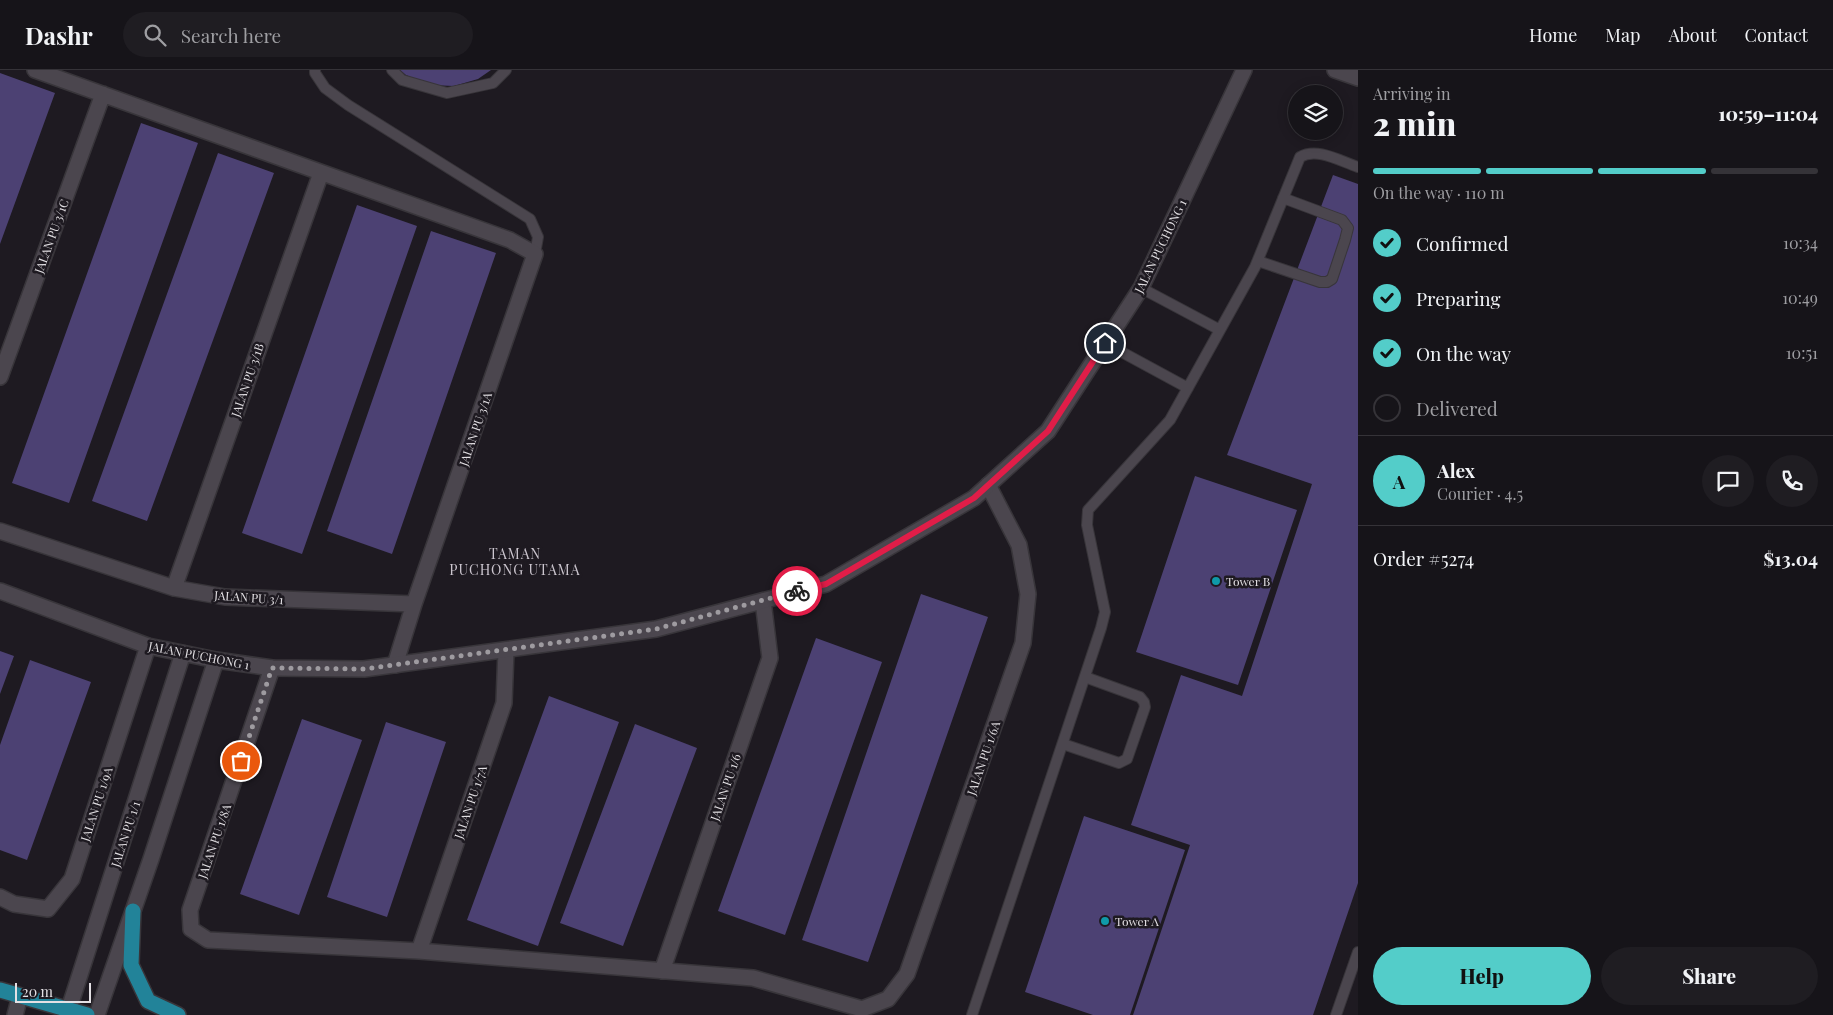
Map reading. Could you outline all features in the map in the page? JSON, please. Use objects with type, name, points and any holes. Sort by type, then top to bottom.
[{"type":"main road","points":[[133,911],[131,965],[148,1001],[178,1015]]},
{"type":"main road","points":[[0,990],[68,1012],[86,1015]]},
{"type":"street","points":[[35,70],[510,240],[536,254]]},
{"type":"street","name":"JALAN PUCHONG 1","points":[[0,591],[148,646],[216,660],[272,668],[364,669],[656,629],[826,584],[974,498],[1048,431],[1141,288],[1244,70]]},
{"type":"street","points":[[1335,70],[1358,78]]},
{"type":"street","name":"JALAN PU 3/1C","points":[[0,378],[103,94]]},
{"type":"street","name":"JALAN PU 3/1B","points":[[174,588],[321,173]]},
{"type":"street","name":"JALAN PU 3/1A","points":[[414,604],[536,254]]},
{"type":"street","name":"JALAN PU 1/6A","points":[[662,971],[753,978],[862,1009],[888,999],[907,974],[1023,643],[1028,594],[1019,545],[988,485]]},
{"type":"street","name":"JALAN PU 3/1","points":[[0,531],[174,588],[225,597],[414,604]]},
{"type":"street","name":"JALAN PU 1/6","points":[[662,971],[770,658],[763,600]]},
{"type":"street","points":[[395,665],[414,604]]},
{"type":"street","name":"JALAN PU 1/9A","points":[[0,897],[14,904],[48,909],[72,879],[148,646]]},
{"type":"street","name":"JALAN PU 1/7A","points":[[419,951],[504,703],[506,650]]},
{"type":"street","name":"JALAN PU 1/1","points":[[68,1012],[184,653]]},
{"type":"street","points":[[97,1015],[216,660]]},
{"type":"street","name":"JALAN PU 1/8A","points":[[272,668],[190,910],[191,930],[208,940],[419,951]]},
{"type":"street","points":[[419,951],[662,971]]},
{"type":"street","points":[[15,1015],[20,996]]},
{"type":"lane","points":[[315,70],[325,88],[348,105],[530,219],[538,237],[536,254]]},
{"type":"lane","points":[[392,70],[402,80],[447,94],[493,83],[506,70]]},
{"type":"lane","points":[[972,1015],[1105,612],[1087,525],[1088,510],[1170,420],[1258,261],[1300,157],[1306,153],[1314,152],[1358,167]]},
{"type":"lane","points":[[1258,261],[1320,282],[1327,282],[1332,279],[1348,228],[1342,220],[1283,198]]},
{"type":"lane","points":[[1141,288],[1220,330]]},
{"type":"lane","points":[[1105,343],[1188,388]]},
{"type":"lane","points":[[1063,744],[1119,763],[1124,762],[1127,759],[1145,707],[1144,702],[1140,698],[1085,677]]},
{"type":"lane","points":[[1336,1015],[1358,952]]},
{"type":"building","points":[[400,70],[491,70],[478,79],[454,86],[429,85],[406,75]]},
{"type":"building","points":[[0,73],[55,93],[0,244]]},
{"type":"building","points":[[141,123],[198,143],[69,503],[12,483]]},
{"type":"building","points":[[218,153],[274,173],[147,521],[92,501]]},
{"type":"building","points":[[1333,175],[1358,184],[1358,883],[1313,1015],[1133,1015],[1190,845],[1131,825],[1181,675],[1242,696],[1312,484],[1227,455]]},
{"type":"building","points":[[357,205],[417,226],[302,554],[242,533]]},
{"type":"building","points":[[431,231],[496,253],[392,554],[327,531]]},
{"type":"building","name":"Tower B","points":[[1195,476],[1297,510],[1238,685],[1136,652]]},
{"type":"building","points":[[921,594],[988,617],[868,962],[802,940]]},
{"type":"building","points":[[816,638],[882,662],[785,935],[718,911]]},
{"type":"building","points":[[0,651],[14,656],[0,694]]},
{"type":"building","points":[[30,660],[91,682],[27,860],[0,850],[0,745]]},
{"type":"building","points":[[549,696],[619,722],[538,946],[467,920]]},
{"type":"building","points":[[302,719],[362,740],[299,915],[240,894]]},
{"type":"building","points":[[386,722],[446,742],[387,917],[327,897]]},
{"type":"building","points":[[635,724],[697,748],[623,946],[560,923]]},
{"type":"building","name":"Tower A","points":[[1084,816],[1185,850],[1130,1015],[1093,1015],[1025,992]]},
{"type":"way so far","points":[[241,761],[272,668],[364,669],[656,629],[797,591]]},
{"type":"place","name":"Tower B","points":[[1216,581]]},
{"type":"place","name":"Tower A","points":[[1105,921]]},
{"type":"district","name":"TAMAN PUCHONG UTAMA","points":[[515,562]]},
{"type":"route","points":[[797,591],[826,584],[974,498],[1048,431],[1105,343]]}]
